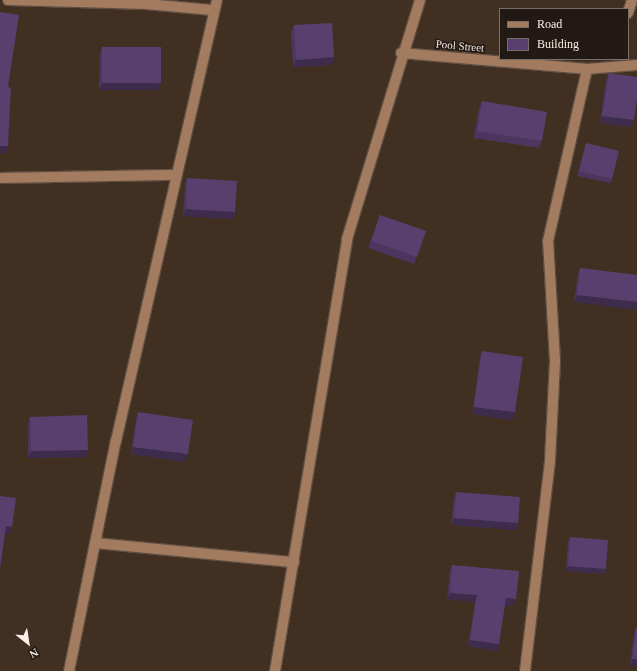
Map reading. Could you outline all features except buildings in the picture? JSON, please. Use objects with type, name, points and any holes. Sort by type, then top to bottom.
[{"type":"street","points":[[8,0],[146,4],[212,10]]},
{"type":"street","points":[[70,671],[95,543],[175,175],[212,10],[217,0]]},
{"type":"street","points":[[275,671],[347,239],[401,53],[420,0]]},
{"type":"street","points":[[629,10],[632,0]]},
{"type":"street","name":"Pool Street","points":[[401,53],[587,69],[614,63],[637,64]]},
{"type":"street","points":[[525,671],[550,460],[554,369],[548,241],[587,69]]},
{"type":"street","points":[[0,178],[175,175]]},
{"type":"street","points":[[95,543],[294,562]]}]
